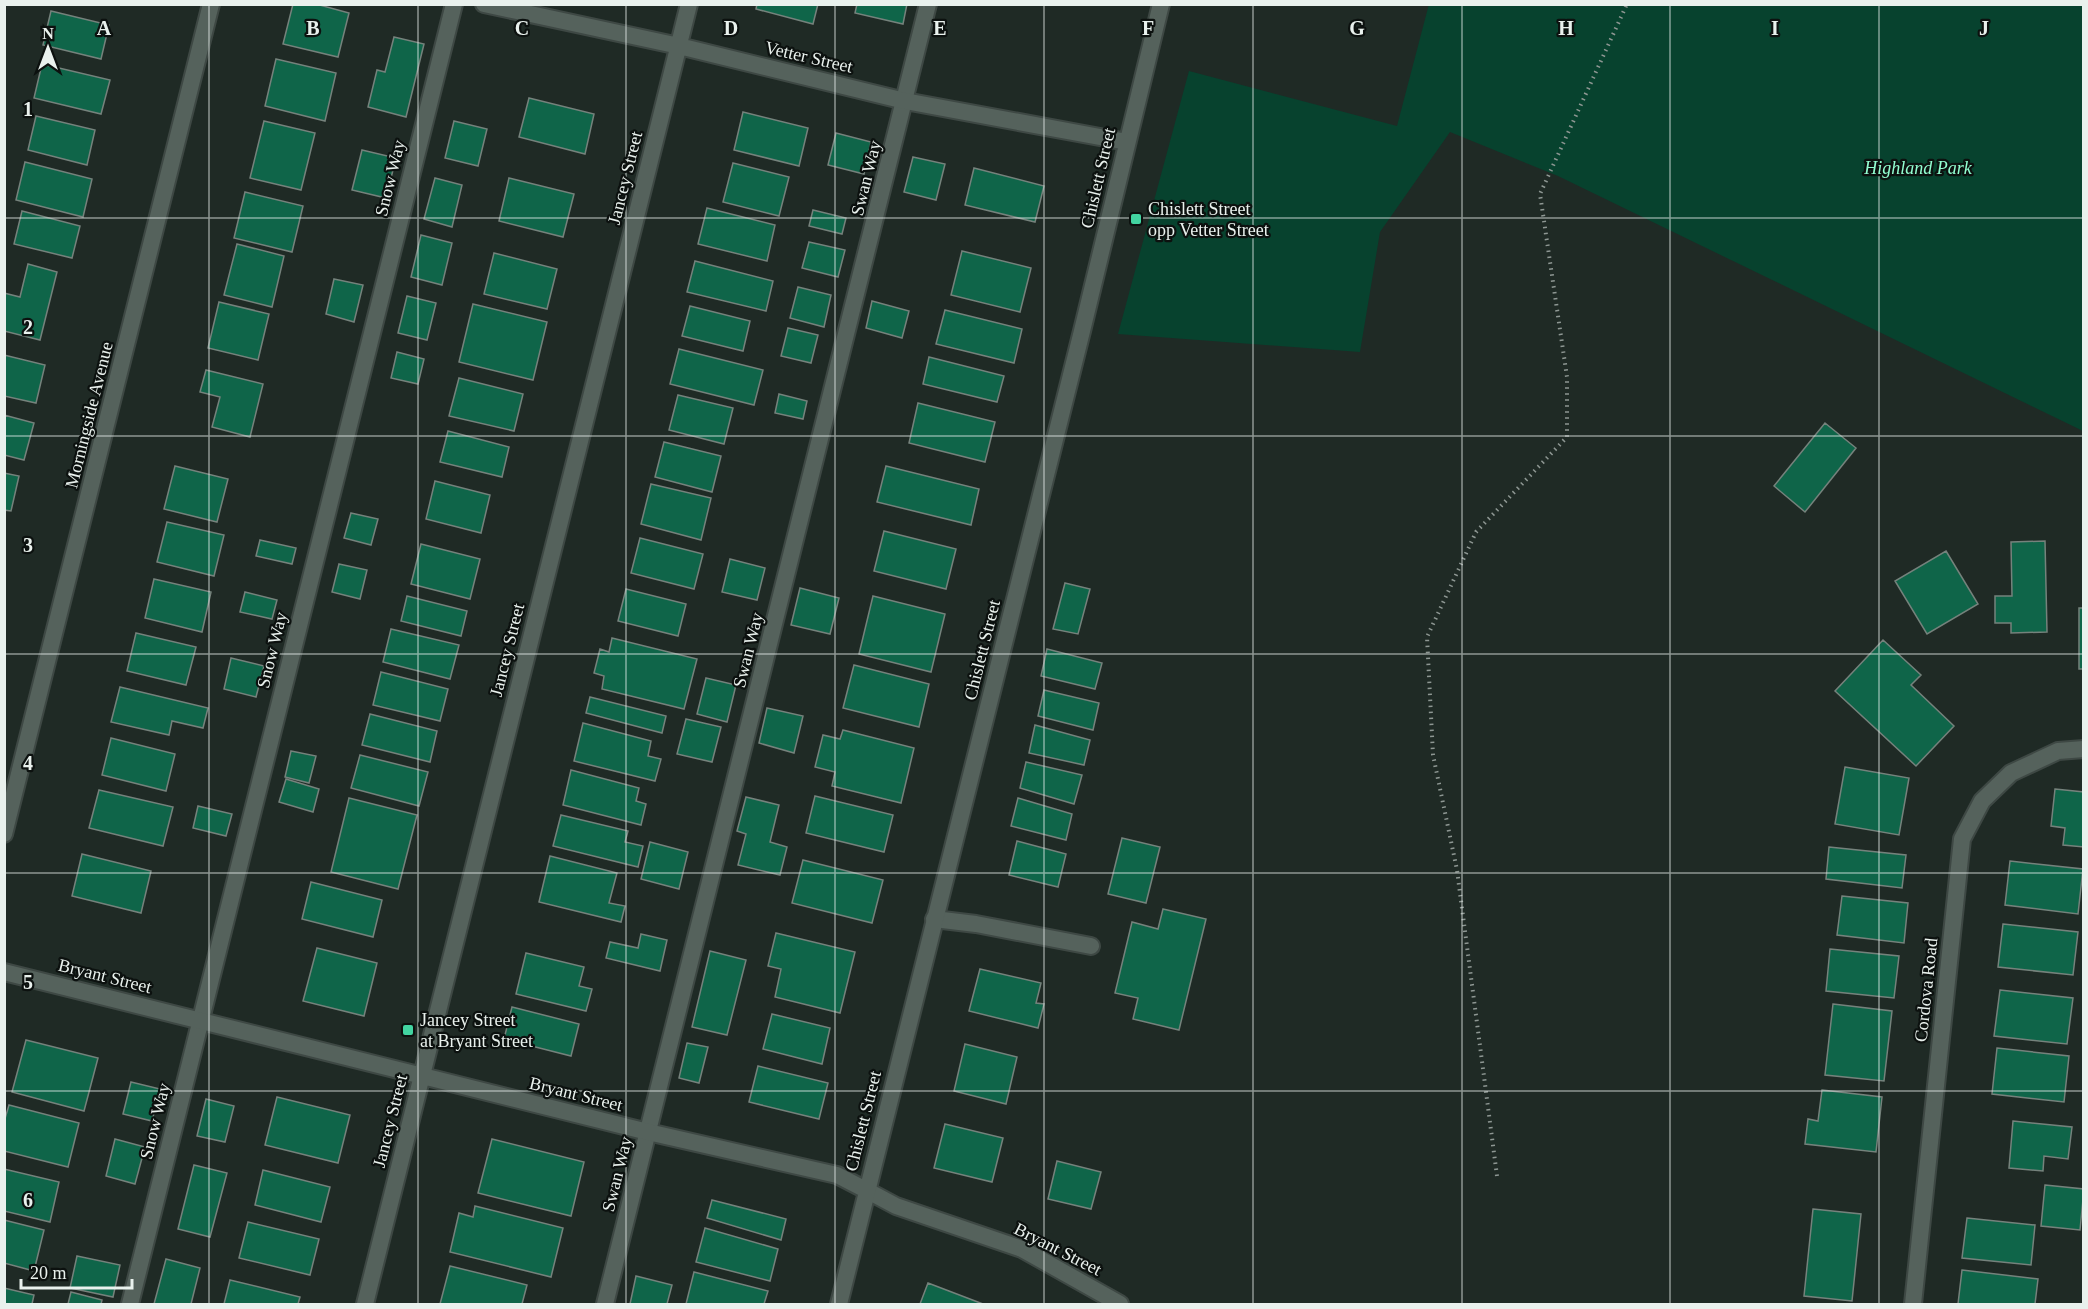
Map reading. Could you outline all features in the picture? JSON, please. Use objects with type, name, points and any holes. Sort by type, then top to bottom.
[{"type":"street","name":"Morningside Avenue","points":[[4,834],[211,4]]},
{"type":"street","name":"Snow Way","points":[[130,1305],[454,4]]},
{"type":"street","name":"Vetter Street","points":[[484,4],[679,46],[905,101],[1127,142]]},
{"type":"street","name":"Jancey Street","points":[[365,1305],[689,4]]},
{"type":"street","name":"Swan Way","points":[[605,1305],[928,4]]},
{"type":"street","name":"Chislett Street","points":[[838,1305],[1080,343],[1161,4]]},
{"type":"street","name":"Cordova Road","points":[[1913,1305],[1962,839],[1982,801],[2011,773],[2058,751],[2084,749]]},
{"type":"street","points":[[934,919],[976,924],[1091,946]]},
{"type":"street","name":"Bryant Street","points":[[4,972],[648,1132],[837,1175],[896,1206],[1022,1249],[1120,1305]]},
{"type":"path","points":[[1497,1176],[1457,870],[1433,755],[1426,637],[1476,532],[1567,437],[1567,377],[1540,194],[1627,4]]},
{"type":"green space","name":"Highland Park","points":[[1429,4],[2083,5],[2083,431],[1558,176],[1450,132],[1380,232],[1360,352],[1118,334],[1189,71],[1397,126]]},
{"type":"building","points":[[293,4],[316,4],[349,13],[338,57],[283,44]]},
{"type":"building","points":[[757,4],[818,4],[813,24],[756,9]]},
{"type":"building","points":[[857,4],[907,4],[903,24],[855,13]]},
{"type":"building","points":[[51,11],[109,25],[101,59],[43,45]]},
{"type":"building","points":[[394,37],[424,44],[406,117],[368,107],[377,70],[385,72]]},
{"type":"building","points":[[276,59],[336,73],[325,121],[265,106]]},
{"type":"building","points":[[42,64],[110,80],[101,114],[34,98]]},
{"type":"building","points":[[529,98],[594,114],[585,154],[519,137]]},
{"type":"building","points":[[743,112],[808,128],[799,166],[734,150]]},
{"type":"building","points":[[36,116],[95,130],[87,165],[28,150]]},
{"type":"building","points":[[264,121],[315,133],[301,190],[250,178]]},
{"type":"building","points":[[454,121],[487,129],[478,166],[445,158]]},
{"type":"building","points":[[836,133],[871,142],[864,174],[828,165]]},
{"type":"building","points":[[362,150],[396,158],[386,198],[352,190]]},
{"type":"building","points":[[913,157],[945,164],[936,200],[904,192]]},
{"type":"building","points":[[25,162],[92,179],[83,217],[16,200]]},
{"type":"building","points":[[733,163],[789,177],[779,216],[723,202]]},
{"type":"building","points":[[974,168],[1044,186],[1035,222],[965,205]]},
{"type":"building","points":[[435,178],[462,185],[452,227],[424,219]]},
{"type":"building","points":[[509,178],[574,194],[563,237],[499,221]]},
{"type":"building","points":[[245,192],[303,206],[292,252],[234,238]]},
{"type":"building","points":[[707,208],[775,225],[767,261],[698,244]]},
{"type":"building","points":[[813,210],[846,218],[842,234],[809,226]]},
{"type":"building","points":[[22,211],[80,226],[72,258],[14,244]]},
{"type":"building","points":[[421,235],[452,243],[442,285],[411,277]]},
{"type":"building","points":[[809,242],[845,250],[838,277],[802,268]]},
{"type":"building","points":[[237,244],[284,256],[272,307],[224,295]]},
{"type":"building","points":[[962,251],[1031,268],[1020,312],[951,295]]},
{"type":"building","points":[[494,253],[557,269],[547,309],[484,294]]},
{"type":"building","points":[[695,261],[773,281],[766,311],[687,292]]},
{"type":"building","points":[[28,264],[57,272],[40,340],[4,331],[4,293],[20,297]]},
{"type":"building","points":[[334,279],[363,285],[354,322],[326,314]]},
{"type":"building","points":[[798,287],[831,295],[824,327],[790,318]]},
{"type":"building","points":[[407,296],[436,303],[427,340],[398,333]]},
{"type":"building","points":[[872,301],[909,311],[902,338],[866,328]]},
{"type":"building","points":[[219,302],[269,314],[258,360],[208,348]]},
{"type":"building","points":[[473,304],[547,322],[533,380],[459,362]]},
{"type":"building","points":[[690,306],[750,321],[743,351],[682,336]]},
{"type":"building","points":[[945,310],[1022,329],[1014,363],[936,344]]},
{"type":"building","points":[[788,328],[818,335],[811,363],[781,356]]},
{"type":"building","points":[[679,349],[763,370],[754,405],[670,384]]},
{"type":"building","points":[[397,352],[424,359],[418,384],[391,378]]},
{"type":"building","points":[[4,355],[45,365],[36,403],[4,396]]},
{"type":"building","points":[[929,357],[1004,376],[997,402],[923,384]]},
{"type":"building","points":[[206,370],[263,384],[250,437],[212,427],[220,397],[200,392]]},
{"type":"building","points":[[459,378],[523,394],[514,431],[449,416]]},
{"type":"building","points":[[779,394],[807,401],[803,419],[775,413]]},
{"type":"building","points":[[678,395],[733,408],[724,444],[669,430]]},
{"type":"building","points":[[918,403],[995,422],[985,462],[909,443]]},
{"type":"building","points":[[4,415],[34,423],[24,460],[4,455]]},
{"type":"building","points":[[1825,423],[1856,448],[1805,512],[1774,486]]},
{"type":"building","points":[[448,431],[509,447],[502,477],[440,462]]},
{"type":"building","points":[[664,442],[721,456],[712,492],[655,477]]},
{"type":"building","points":[[175,466],[228,479],[217,522],[164,509]]},
{"type":"building","points":[[886,466],[979,489],[971,525],[877,502]]},
{"type":"building","points":[[4,473],[19,476],[11,511],[4,510]]},
{"type":"building","points":[[435,481],[490,495],[481,533],[426,519]]},
{"type":"building","points":[[651,484],[711,498],[701,540],[641,524]]},
{"type":"building","points":[[351,513],[378,519],[371,545],[344,538]]},
{"type":"building","points":[[167,522],[224,535],[214,576],[157,562]]},
{"type":"building","points":[[884,531],[956,549],[946,589],[874,571]]},
{"type":"building","points":[[640,538],[703,554],[694,589],[631,573]]},
{"type":"building","points":[[260,540],[296,548],[292,564],[256,556]]},
{"type":"building","points":[[2045,541],[2047,632],[2011,633],[2011,623],[1995,623],[1995,596],[2012,596],[2011,542]]},
{"type":"building","points":[[421,544],[480,559],[470,599],[411,584]]},
{"type":"building","points":[[1946,551],[1978,604],[1927,634],[1895,581]]},
{"type":"building","points":[[730,559],[765,568],[757,600],[722,592]]},
{"type":"building","points":[[339,564],[367,570],[360,599],[332,592]]},
{"type":"building","points":[[154,579],[211,592],[202,632],[145,618]]},
{"type":"building","points":[[1065,583],[1090,589],[1078,634],[1053,629]]},
{"type":"building","points":[[800,588],[839,598],[830,634],[791,625]]},
{"type":"building","points":[[626,589],[686,604],[678,636],[618,621]]},
{"type":"building","points":[[245,592],[277,600],[272,619],[240,612]]},
{"type":"building","points":[[407,596],[467,611],[461,636],[401,621]]},
{"type":"building","points":[[873,596],[945,614],[931,672],[859,654]]},
{"type":"building","points":[[2079,608],[2084,608],[2084,669],[2079,669]]},
{"type":"building","points":[[391,629],[459,645],[450,679],[383,662]]},
{"type":"building","points":[[136,633],[196,647],[186,685],[127,671]]},
{"type":"building","points":[[612,638],[697,659],[684,709],[602,689],[604,676],[594,673],[600,649],[609,652]]},
{"type":"building","points":[[1883,640],[1921,675],[1911,685],[1954,726],[1916,766],[1835,691]]},
{"type":"building","points":[[1047,649],[1102,663],[1095,689],[1041,676]]},
{"type":"building","points":[[231,658],[264,666],[256,697],[224,689]]},
{"type":"building","points":[[854,665],[929,684],[919,727],[843,708]]},
{"type":"building","points":[[381,672],[448,689],[440,721],[373,705]]},
{"type":"building","points":[[706,678],[736,685],[727,722],[697,714]]},
{"type":"building","points":[[120,687],[208,708],[203,728],[172,721],[169,735],[111,722]]},
{"type":"building","points":[[1044,690],[1099,703],[1093,730],[1038,716]]},
{"type":"building","points":[[590,697],[666,716],[662,733],[586,713]]},
{"type":"building","points":[[767,708],[803,716],[794,753],[759,743]]},
{"type":"building","points":[[370,714],[437,731],[430,762],[362,745]]},
{"type":"building","points":[[686,719],[721,727],[712,762],[677,754]]},
{"type":"building","points":[[583,723],[651,741],[648,756],[661,759],[655,781],[574,761]]},
{"type":"building","points":[[1035,725],[1090,740],[1084,765],[1029,753]]},
{"type":"building","points":[[843,730],[914,748],[901,803],[832,786],[835,772],[815,767],[823,735],[840,739]]},
{"type":"building","points":[[111,738],[175,754],[166,791],[102,775]]},
{"type":"building","points":[[291,751],[316,756],[309,783],[285,777]]},
{"type":"building","points":[[360,755],[428,772],[419,806],[351,788]]},
{"type":"building","points":[[1026,762],[1082,775],[1074,804],[1020,788]]},
{"type":"building","points":[[1845,767],[1909,778],[1899,835],[1835,824]]},
{"type":"building","points":[[571,770],[639,788],[636,801],[646,804],[641,825],[563,805]]},
{"type":"building","points":[[286,779],[319,789],[313,812],[279,802]]},
{"type":"building","points":[[2055,789],[2084,792],[2084,847],[2063,845],[2065,828],[2051,826]]},
{"type":"building","points":[[99,790],[173,807],[163,846],[89,828]]},
{"type":"building","points":[[815,796],[893,815],[884,852],[806,833]]},
{"type":"building","points":[[746,797],[779,805],[770,842],[787,847],[780,875],[738,865],[746,834],[737,831]]},
{"type":"building","points":[[349,798],[417,815],[398,889],[331,872]]},
{"type":"building","points":[[1018,798],[1072,814],[1066,840],[1011,826]]},
{"type":"building","points":[[198,806],[232,814],[226,836],[193,828]]},
{"type":"building","points":[[561,815],[628,831],[625,842],[643,846],[638,867],[553,846]]},
{"type":"building","points":[[1122,838],[1160,847],[1146,903],[1108,894]]},
{"type":"building","points":[[1017,841],[1066,854],[1058,887],[1009,875]]},
{"type":"building","points":[[650,842],[688,852],[679,889],[641,879]]},
{"type":"building","points":[[1829,847],[1906,855],[1902,888],[1826,879]]},
{"type":"building","points":[[82,854],[151,871],[141,913],[72,896]]},
{"type":"building","points":[[550,856],[617,873],[609,903],[625,906],[621,922],[539,902]]},
{"type":"building","points":[[803,860],[883,880],[872,923],[792,903]]},
{"type":"building","points":[[2010,861],[2083,869],[2078,914],[2005,905]]},
{"type":"building","points":[[311,882],[382,900],[373,937],[302,919]]},
{"type":"building","points":[[1842,896],[1908,903],[1904,943],[1837,935]]},
{"type":"building","points":[[1163,909],[1206,919],[1179,1030],[1133,1019],[1138,998],[1115,993],[1132,922],[1158,929]]},
{"type":"building","points":[[2003,924],[2078,932],[2073,975],[1998,967]]},
{"type":"building","points":[[776,933],[855,952],[840,1013],[775,997],[781,969],[768,966]]},
{"type":"building","points":[[641,934],[667,940],[660,971],[606,958],[610,942],[638,948]]},
{"type":"building","points":[[317,948],[377,963],[364,1016],[303,1001]]},
{"type":"building","points":[[1830,949],[1899,956],[1894,998],[1826,991]]},
{"type":"building","points":[[710,951],[746,960],[727,1035],[692,1027]]},
{"type":"building","points":[[526,953],[584,967],[579,986],[592,989],[586,1011],[516,994]]},
{"type":"building","points":[[980,969],[1041,983],[1036,1003],[1044,1004],[1038,1028],[969,1011]]},
{"type":"building","points":[[2000,990],[2073,998],[2067,1044],[1994,1036]]},
{"type":"building","points":[[1833,1004],[1892,1011],[1884,1081],[1825,1075]]},
{"type":"building","points":[[512,1007],[579,1024],[571,1056],[504,1039]]},
{"type":"building","points":[[772,1014],[830,1028],[822,1064],[763,1049]]},
{"type":"building","points":[[26,1040],[98,1058],[84,1111],[12,1092]]},
{"type":"building","points":[[687,1043],[708,1047],[699,1083],[679,1078]]},
{"type":"building","points":[[965,1044],[1017,1057],[1006,1104],[954,1091]]},
{"type":"building","points":[[1997,1048],[2069,1056],[2064,1102],[1992,1094]]},
{"type":"building","points":[[758,1066],[828,1083],[819,1119],[749,1102]]},
{"type":"building","points":[[131,1082],[160,1089],[152,1121],[123,1114]]},
{"type":"building","points":[[1822,1090],[1882,1097],[1876,1152],[1805,1144],[1808,1119],[1818,1121]]},
{"type":"building","points":[[277,1097],[350,1115],[338,1163],[265,1145]]},
{"type":"building","points":[[206,1099],[234,1106],[225,1142],[197,1136]]},
{"type":"building","points":[[9,1105],[79,1123],[68,1167],[4,1151],[4,1122]]},
{"type":"building","points":[[2013,1121],[2072,1127],[2068,1159],[2044,1156],[2043,1171],[2009,1168]]},
{"type":"building","points":[[945,1124],[1003,1138],[992,1182],[934,1168]]},
{"type":"building","points":[[115,1139],[145,1147],[135,1184],[106,1176]]},
{"type":"building","points":[[492,1139],[584,1162],[571,1216],[478,1193]]},
{"type":"building","points":[[1057,1161],[1101,1172],[1091,1209],[1048,1199]]},
{"type":"building","points":[[194,1165],[227,1173],[210,1237],[178,1229]]},
{"type":"building","points":[[4,1169],[59,1182],[50,1222],[4,1211]]},
{"type":"building","points":[[263,1170],[330,1187],[321,1222],[255,1205]]},
{"type":"building","points":[[2045,1185],[2084,1189],[2080,1230],[2041,1226]]},
{"type":"building","points":[[712,1200],[786,1219],[781,1240],[707,1218]]},
{"type":"building","points":[[475,1206],[563,1228],[551,1277],[450,1252],[459,1213],[473,1217]]},
{"type":"building","points":[[1813,1209],[1861,1214],[1852,1301],[1804,1296]]},
{"type":"building","points":[[1967,1218],[2035,1225],[2031,1265],[1962,1258]]},
{"type":"building","points":[[4,1220],[44,1230],[34,1271],[4,1263]]},
{"type":"building","points":[[248,1222],[319,1239],[310,1275],[239,1258]]},
{"type":"building","points":[[705,1228],[778,1249],[770,1281],[696,1262]]},
{"type":"building","points":[[77,1256],[120,1265],[113,1297],[70,1288]]},
{"type":"building","points":[[166,1259],[200,1268],[191,1304],[154,1304]]},
{"type":"building","points":[[450,1266],[527,1285],[522,1304],[440,1304]]},
{"type":"building","points":[[1962,1270],[2038,1279],[2035,1304],[1958,1304]]},
{"type":"building","points":[[694,1272],[768,1291],[764,1304],[686,1304]]},
{"type":"building","points":[[636,1276],[672,1285],[667,1304],[630,1304]]},
{"type":"building","points":[[230,1280],[300,1297],[298,1304],[224,1304]]},
{"type":"building","points":[[928,1283],[983,1304],[920,1304]]},
{"type":"building","points":[[4,1288],[34,1295],[32,1304],[4,1304]]},
{"type":"building","points":[[71,1292],[102,1300],[101,1304],[68,1304]]},
{"type":"place","name":"Chislett Street opp Vetter Street","points":[[1136,219]]},
{"type":"place","name":"Jancey Street at Bryant Street","points":[[408,1030]]}]
